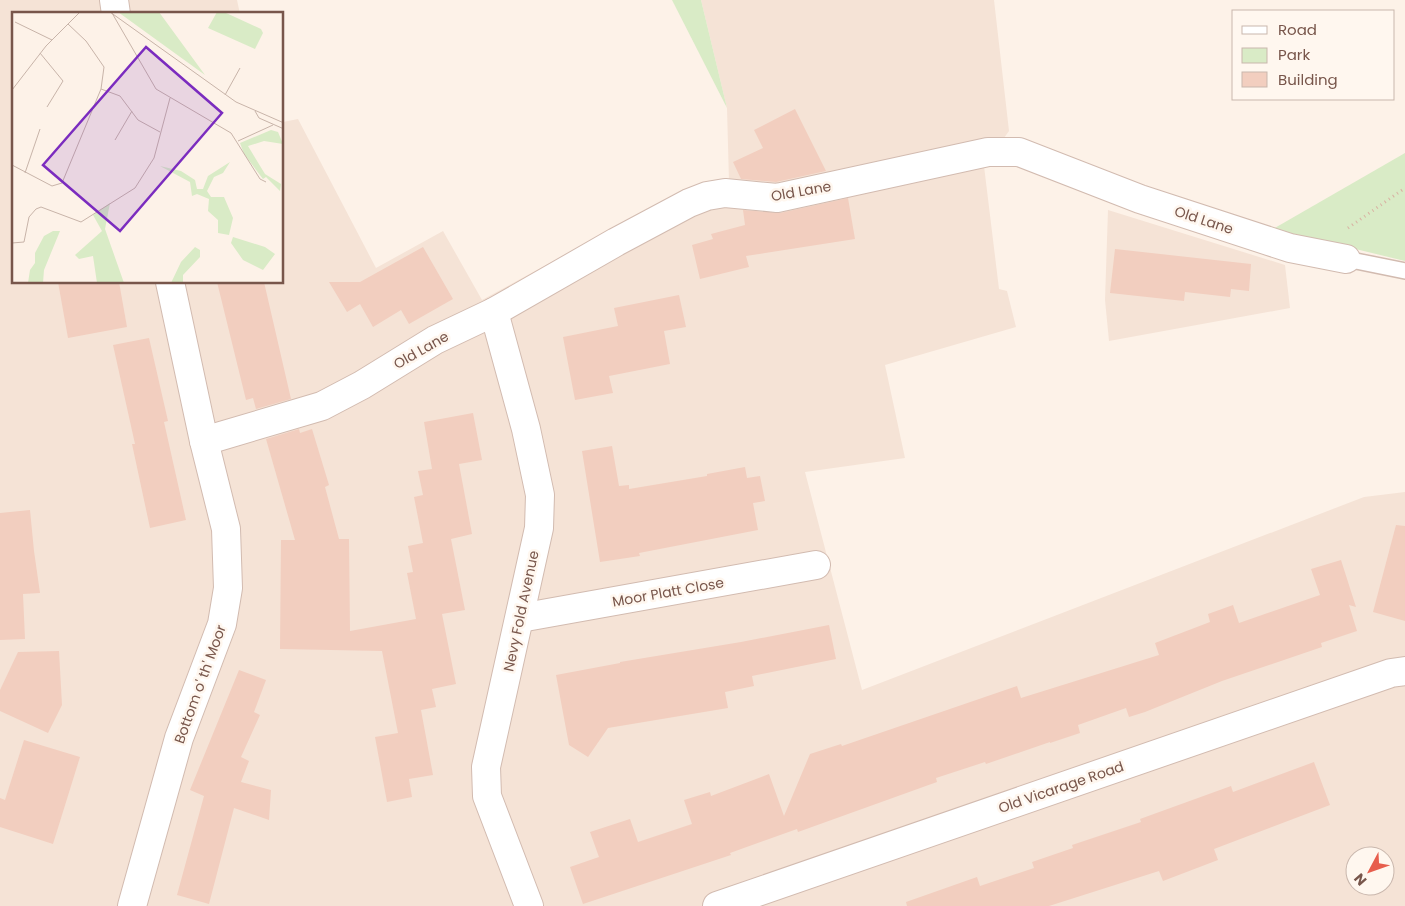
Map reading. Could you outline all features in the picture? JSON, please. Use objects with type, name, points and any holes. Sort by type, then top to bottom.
[{"type":"street","name":"Old Lane","points":[[204,441],[322,406],[362,385],[435,340],[494,312],[689,203],[707,196],[725,193],[776,198],[988,152],[1019,152],[1140,199],[1290,248],[1346,259]]},
{"type":"street","name":"Bottom o' th' Moor","points":[[132,906],[179,738],[222,624],[228,588],[226,529],[204,441],[170,284]]},
{"type":"street","name":"Nevy Fold Avenue","points":[[494,312],[526,429],[540,495],[539,528],[486,767],[487,796],[529,906]]},
{"type":"street","name":"Moor Platt Close","points":[[520,618],[816,565]]},
{"type":"street","name":"Old Vicarage Road","points":[[717,906],[1392,673],[1405,671]]},
{"type":"lane","name":"Old Lane","points":[[1346,259],[1405,271]]},
{"type":"path","points":[[1313,252],[1405,188]]},
{"type":"shaded area","points":[[0,0],[237,0],[240,12],[12,12],[12,284],[284,284],[284,122],[298,119],[376,268],[443,231],[482,300],[676,194],[729,182],[727,108],[701,0],[994,0],[1009,131],[984,166],[999,289],[1007,291],[1016,327],[885,365],[905,458],[805,472],[862,690],[1364,497],[1405,492],[1405,906],[0,906]]},
{"type":"shaded area","points":[[1108,210],[1285,265],[1290,308],[1109,341],[1105,300]]},
{"type":"green space","points":[[672,0],[701,0],[727,108]]},
{"type":"green space","points":[[1405,153],[1405,261],[1273,229]]},
{"type":"building","points":[[795,109],[826,171],[776,182],[741,179],[733,162],[763,148],[754,130]]},
{"type":"building","points":[[848,198],[855,239],[746,256],[749,267],[700,279],[692,245],[713,239],[711,234],[745,225],[743,210],[780,213]]},
{"type":"building","points":[[423,247],[453,299],[409,324],[401,310],[373,327],[360,304],[347,312],[329,282],[360,282]]},
{"type":"building","points":[[1115,249],[1251,264],[1249,291],[1231,289],[1230,297],[1185,292],[1184,301],[1110,293]]},
{"type":"building","points":[[58,284],[119,284],[127,327],[68,338]]},
{"type":"building","points":[[217,284],[264,284],[291,399],[256,409],[253,398],[246,400]]},
{"type":"building","points":[[679,295],[686,327],[664,331],[670,364],[609,376],[613,393],[575,400],[563,337],[618,326],[614,308]]},
{"type":"building","points":[[149,338],[168,421],[164,422],[186,520],[150,528],[132,444],[135,444],[113,345]]},
{"type":"building","points":[[473,413],[482,460],[459,464],[472,534],[451,539],[465,610],[442,614],[456,684],[432,689],[436,707],[421,710],[433,775],[409,779],[412,797],[387,802],[375,737],[398,733],[382,651],[280,649],[281,540],[295,540],[266,439],[299,429],[300,433],[312,429],[329,485],[325,487],[339,539],[349,539],[350,631],[416,619],[407,573],[413,572],[408,546],[423,543],[414,497],[423,495],[418,471],[432,469],[424,422]]},
{"type":"building","points":[[612,446],[619,486],[629,485],[629,489],[707,476],[707,474],[745,467],[747,478],[760,476],[765,501],[753,503],[758,530],[639,553],[640,556],[600,562],[582,451]]},
{"type":"building","points":[[30,510],[40,593],[23,594],[25,639],[0,640],[0,513]]},
{"type":"building","points":[[1396,525],[1405,526],[1405,621],[1373,612]]},
{"type":"building","points":[[1341,560],[1356,607],[1349,605],[1357,631],[1321,643],[1322,647],[1222,681],[1129,717],[1126,708],[1078,725],[1080,733],[986,764],[985,762],[936,778],[937,782],[798,832],[797,829],[730,853],[731,855],[583,904],[570,867],[599,857],[590,832],[630,819],[638,842],[692,824],[684,800],[710,792],[711,796],[769,774],[784,816],[810,754],[841,744],[842,746],[1017,686],[1021,698],[1159,655],[1155,643],[1210,622],[1208,614],[1233,605],[1239,623],[1320,595],[1311,569]]},
{"type":"building","points":[[829,625],[836,659],[752,676],[754,686],[725,692],[728,708],[608,728],[588,757],[569,745],[556,675]]},
{"type":"building","points":[[59,651],[62,705],[48,733],[0,711],[0,690],[18,652]]},
{"type":"building","points":[[239,670],[266,680],[254,712],[260,715],[241,757],[249,761],[241,782],[271,790],[269,820],[234,808],[209,904],[177,895],[204,796],[190,790]]},
{"type":"building","points":[[24,740],[80,757],[53,844],[0,827],[0,798],[5,800]]},
{"type":"building","points":[[1314,762],[1330,805],[1214,849],[1218,860],[1163,881],[1159,871],[1049,906],[907,906],[906,902],[977,877],[980,886],[1034,868],[1032,862],[1073,848],[1072,845],[1141,822],[1140,819],[1231,786],[1233,792]]}]
